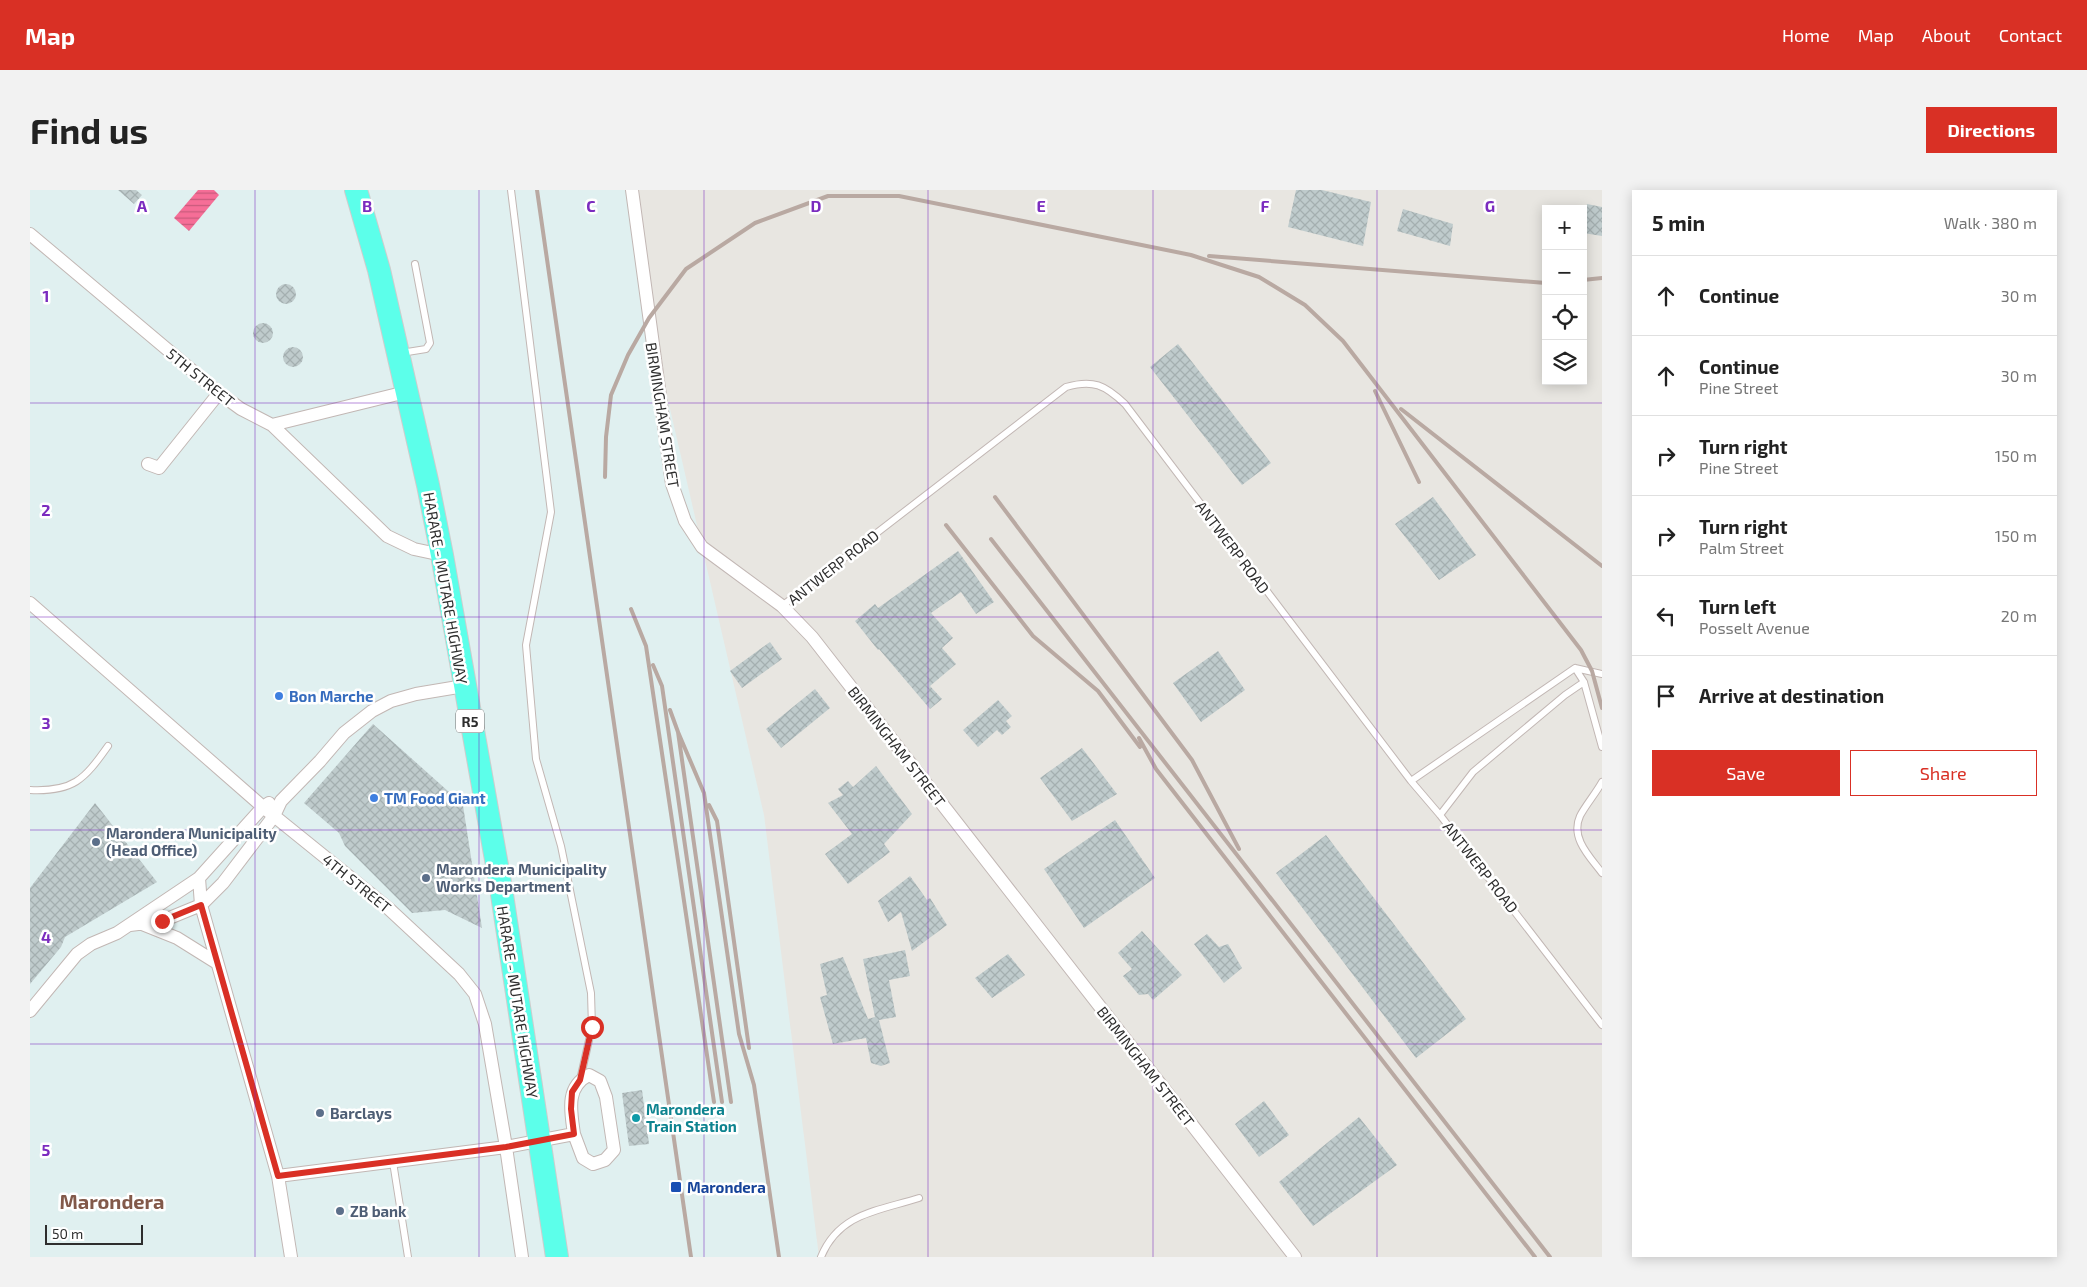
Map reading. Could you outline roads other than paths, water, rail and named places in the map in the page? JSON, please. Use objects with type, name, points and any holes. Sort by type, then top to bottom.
[{"type":"highway","name":"HARARE - MUTARE HIGHWAY","points":[[356,190],[379,270],[442,554],[499,879],[558,1257]]},
{"type":"street","name":"BIRMINGHAM STREET","points":[[632,190],[671,474],[678,503],[685,521],[702,547],[782,606],[812,637],[1295,1257]]},
{"type":"street","name":"5TH STREET","points":[[30,234],[219,393],[241,409],[272,425],[387,536],[414,549],[442,554]]},
{"type":"street","points":[[272,425],[406,392]]},
{"type":"street","points":[[148,464],[159,468],[219,393]]},
{"type":"street","name":"4TH STREET","points":[[30,603],[263,807],[388,908],[459,974],[475,994],[485,1024],[522,1257]]},
{"type":"street","points":[[136,924],[169,919],[201,905],[223,883],[274,816],[281,801],[344,733],[372,711],[391,701],[416,694],[464,686]]},
{"type":"street","points":[[30,1011],[77,954],[91,944],[136,924],[199,878],[263,807],[269,803],[281,801]]},
{"type":"street","points":[[199,878],[201,905],[278,1176],[290,1257]]},
{"type":"street","points":[[136,924],[177,938],[217,963]]},
{"type":"street","points":[[588,1075],[600,1081],[606,1097],[614,1150],[605,1160],[593,1164],[583,1158],[574,1134],[571,1109],[572,1092],[580,1080],[588,1075]]},
{"type":"street","points":[[278,1176],[506,1147],[574,1134]]},
{"type":"lane","points":[[511,190],[551,512],[526,645],[536,759],[561,846],[591,993],[592,1027],[580,1080]]},
{"type":"lane","points":[[397,354],[426,349],[430,343],[415,264]]},
{"type":"lane","name":"ANTWERP ROAD","points":[[782,606],[1066,387],[1080,383],[1110,390],[1125,404],[1411,781],[1440,815],[1602,1025]]},
{"type":"lane","points":[[1411,781],[1575,668],[1602,674]]},
{"type":"lane","points":[[1575,668],[1584,682],[1602,747]]},
{"type":"lane","points":[[1440,815],[1473,772],[1565,695],[1584,682]]},
{"type":"lane","points":[[30,790],[53,791],[75,783],[92,769],[108,746]]},
{"type":"lane","points":[[1602,782],[1580,817],[1578,832],[1583,848],[1602,873]]},
{"type":"lane","points":[[393,1162],[408,1257]]},
{"type":"lane","points":[[821,1257],[827,1242],[841,1226],[860,1216],[919,1198]]},
{"type":"railway","points":[[537,190],[691,1257]]},
{"type":"railway","points":[[605,477],[606,437],[611,395],[628,355],[649,318],[686,269],[755,223],[828,196],[899,196],[1191,255],[1259,277],[1305,305],[1343,341],[1581,650],[1592,671],[1602,708]]},
{"type":"railway","points":[[1209,256],[1542,283]]},
{"type":"railway","points":[[1587,280],[1602,278]]},
{"type":"railway","points":[[1375,391],[1419,482]]},
{"type":"railway","points":[[1401,409],[1602,566]]},
{"type":"railway","points":[[995,497],[1192,760],[1239,849]]},
{"type":"railway","points":[[946,525],[1033,636],[1098,691],[1140,747]]},
{"type":"railway","points":[[991,539],[1550,1257]]},
{"type":"railway","points":[[631,609],[646,646],[714,1102]]},
{"type":"railway","points":[[653,665],[662,686],[722,1102]]},
{"type":"railway","points":[[670,710],[678,732],[731,1102]]},
{"type":"railway","points":[[678,732],[704,793],[739,1034],[754,1085],[779,1257]]},
{"type":"railway","points":[[1139,738],[1156,769],[1535,1257]]},
{"type":"railway","points":[[709,805],[717,821],[749,1048]]},
{"type":"place","name":"Bon Marche","points":[[279,696]]},
{"type":"place","name":"TM Food Giant","points":[[374,798]]},
{"type":"place","name":"Marondera Municipality (Head Office)","points":[[96,842]]},
{"type":"place","name":"Marondera Municipality Works Department","points":[[426,878]]},
{"type":"place","name":"Barclays","points":[[320,1113]]},
{"type":"place","name":"Marondera Train Station","points":[[636,1118]]},
{"type":"place","name":"Marondera","points":[[676,1187]]},
{"type":"place","name":"ZB bank","points":[[340,1211]]},
{"type":"district","name":"Marondera","points":[[112,1201]]}]
